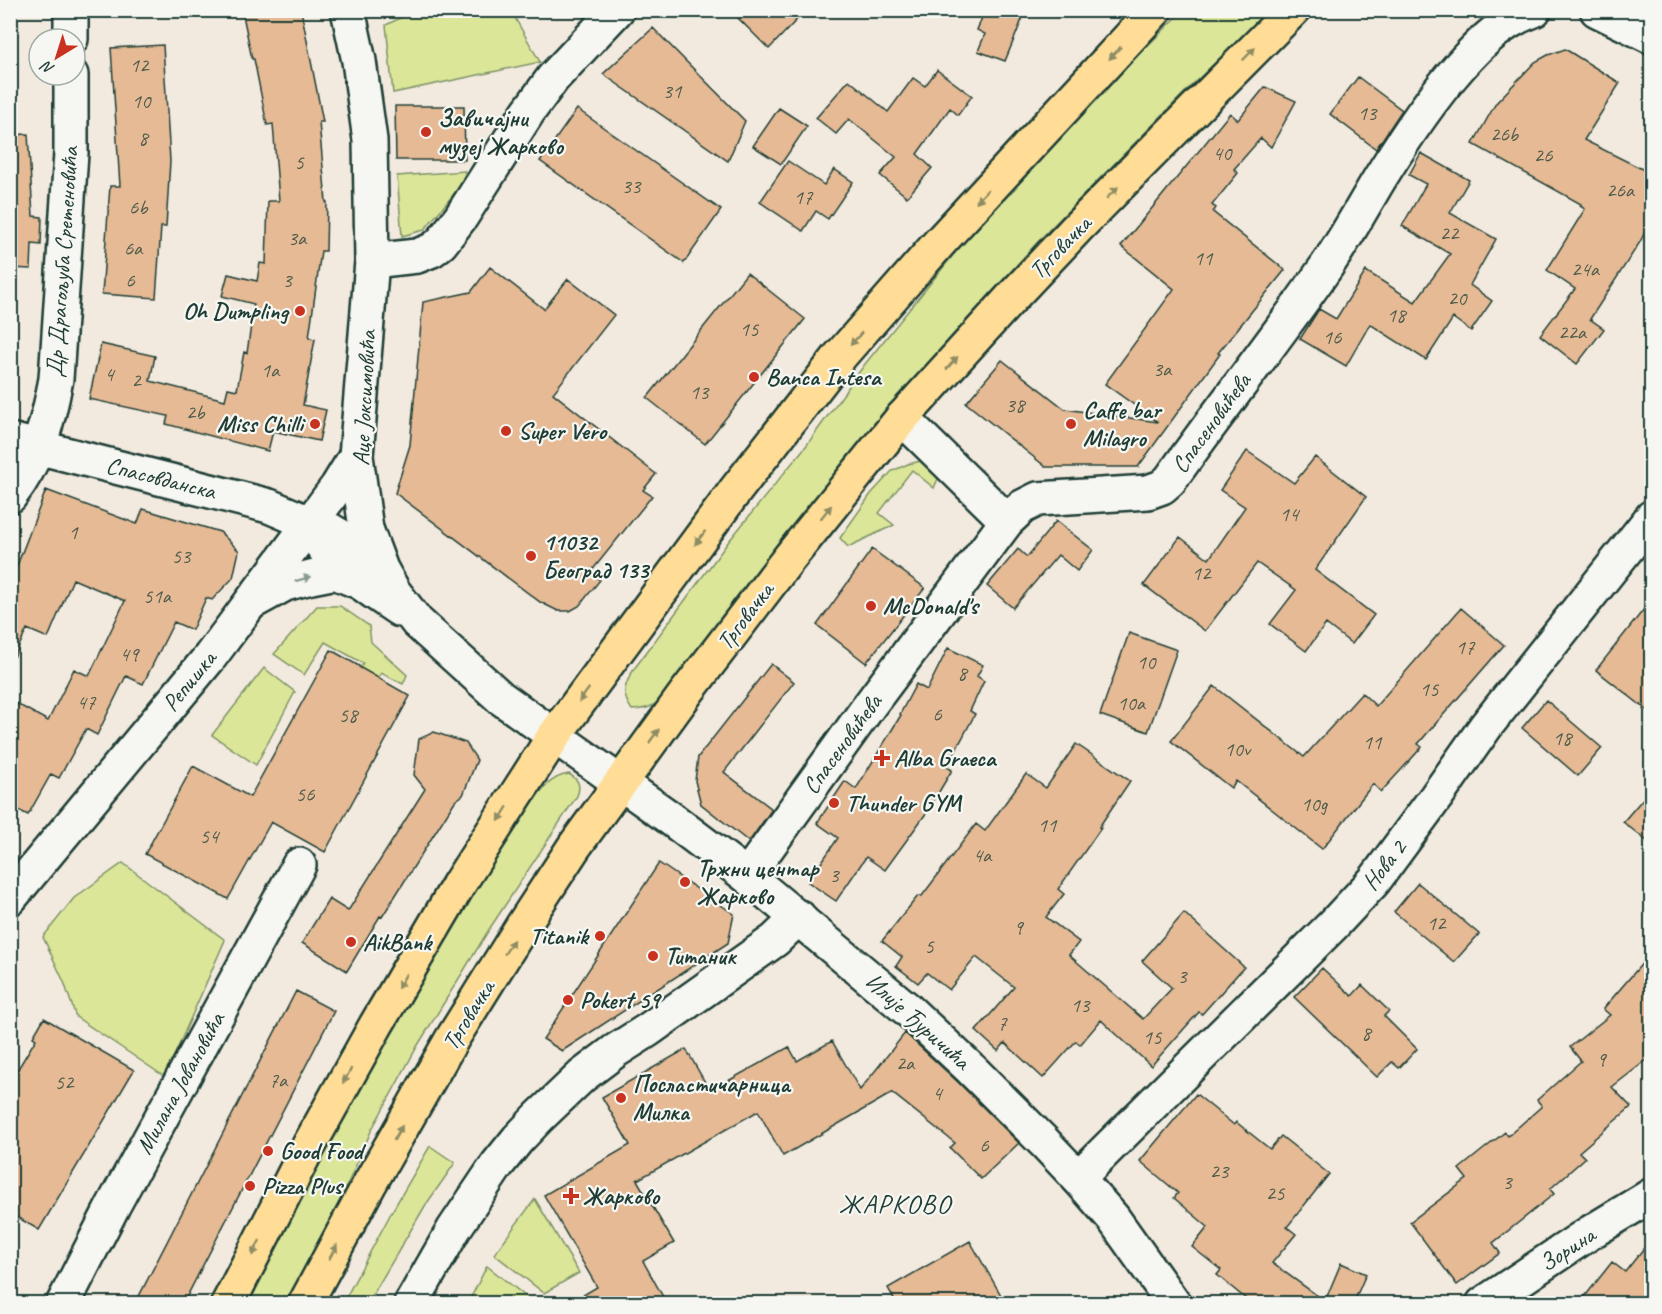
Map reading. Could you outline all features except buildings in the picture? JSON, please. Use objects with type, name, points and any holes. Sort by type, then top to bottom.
[{"type":"main road","points":[[228,1304],[306,1151],[360,1054],[459,884],[554,736],[735,491],[840,356],[948,234],[1155,10]]},
{"type":"main road","name":"Трговачка","points":[[305,1304],[452,1039],[523,925],[574,847],[620,783],[789,557],[902,418],[1013,296],[1077,228],[1293,10]]},
{"type":"street","points":[[70,10],[71,27]]},
{"type":"street","name":"Аце Јоксимовића","points":[[348,10],[359,61],[370,140],[372,261],[357,456],[370,575],[393,592],[417,622],[501,698],[620,783]]},
{"type":"street","points":[[372,261],[417,256],[432,250],[441,243],[553,78],[617,10]]},
{"type":"street","points":[[1597,10],[1652,37]]},
{"type":"street","name":"Спасеновићева","points":[[747,876],[869,706],[1007,521],[1022,507],[1038,499],[1148,492],[1162,487],[1170,480],[1326,267],[1402,143],[1439,90],[1470,54],[1522,15]]},
{"type":"street","name":"Др Драгољуба Сретеновића","points":[[10,496],[31,466],[25,444],[50,414],[56,379],[71,153],[71,87]]},
{"type":"street","points":[[902,418],[1007,521]]},
{"type":"street","name":"Спасовданска","points":[[25,444],[269,506],[309,523]]},
{"type":"street","name":"Репишка","points":[[10,898],[210,657],[337,487],[357,456]]},
{"type":"street","name":"Нова 2","points":[[1078,1178],[1333,925],[1374,880],[1486,726],[1652,517]]},
{"type":"street","points":[[309,523],[325,549],[370,575]]},
{"type":"street","points":[[250,603],[285,584],[311,576],[337,573],[370,575]]},
{"type":"street","name":"Илије Ђуричића","points":[[620,783],[670,818],[799,917],[907,1009],[971,1069],[1044,1142],[1113,1218],[1174,1304]]},
{"type":"street","name":"Милана Јовановића","points":[[63,1304],[113,1206],[299,865]]},
{"type":"street","points":[[411,1304],[454,1229],[497,1165],[539,1117],[582,1076],[775,940],[799,917]]},
{"type":"street","name":"Зорина","points":[[1484,1303],[1591,1232],[1652,1195]]},
{"type":"green space","points":[[416,10],[511,11],[540,62],[393,93],[386,25]]},
{"type":"green space","points":[[1183,11],[1269,11],[1193,84],[1043,236],[952,336],[837,473],[761,567],[667,693],[652,706],[632,710],[626,699],[625,689],[634,669],[729,541],[806,446],[865,364],[967,238],[1076,116]]},
{"type":"green space","points":[[465,171],[463,183],[424,230],[402,236],[397,176]]},
{"type":"green space","points":[[921,461],[930,463],[940,474],[934,488],[912,470],[879,513],[894,525],[848,547],[840,538],[871,494],[892,471]]},
{"type":"green space","points":[[317,606],[340,606],[369,626],[371,642],[407,675],[403,684],[381,673],[374,685],[357,675],[363,663],[325,642],[304,675],[274,654]]},
{"type":"green space","points":[[264,668],[295,692],[256,765],[212,735]]},
{"type":"green space","points":[[569,774],[578,784],[577,796],[490,928],[418,1045],[372,1129],[336,1210],[289,1303],[247,1304],[325,1145],[420,978],[536,797],[554,779]]},
{"type":"green space","points":[[123,863],[225,940],[165,1077],[76,1017],[64,982],[43,937],[74,898]]},
{"type":"green space","points":[[430,1146],[455,1163],[425,1206],[368,1303],[343,1303],[391,1213]]},
{"type":"green space","points":[[535,1199],[579,1273],[544,1293],[494,1254]]},
{"type":"green space","points":[[487,1266],[533,1302],[531,1304],[468,1303]]},
{"type":"place","name":"Завичајни музеј Жарково","points":[[426,132]]},
{"type":"place","name":"Oh Dumpling","points":[[300,311]]},
{"type":"place","name":"Banca Intesa","points":[[754,377]]},
{"type":"place","name":"Miss Chilli","points":[[315,424]]},
{"type":"place","name":"Caffe bar Milagro","points":[[1071,424]]},
{"type":"place","name":"Super Vero","points":[[506,431]]},
{"type":"place","name":"11032 Београд 133","points":[[531,556]]},
{"type":"place","name":"McDonald's","points":[[871,606]]},
{"type":"place","name":"Alba Graeca","points":[[882,758]]},
{"type":"place","name":"Thunder GYM","points":[[834,803]]},
{"type":"place","name":"Тржни центар Жарково","points":[[685,882]]},
{"type":"place","name":"Titanik","points":[[600,936]]},
{"type":"place","name":"AikBank","points":[[351,942]]},
{"type":"place","name":"Титаник","points":[[653,956]]},
{"type":"place","name":"Pokert 59","points":[[568,1000]]},
{"type":"place","name":"Посластичарница Милка","points":[[621,1098]]},
{"type":"place","name":"Good Food","points":[[268,1151]]},
{"type":"place","name":"Pizza Plus","points":[[250,1186]]},
{"type":"place","name":"Жарково","points":[[571,1196]]},
{"type":"district","name":"ЖАРКОВО","points":[[895,1204]]}]
